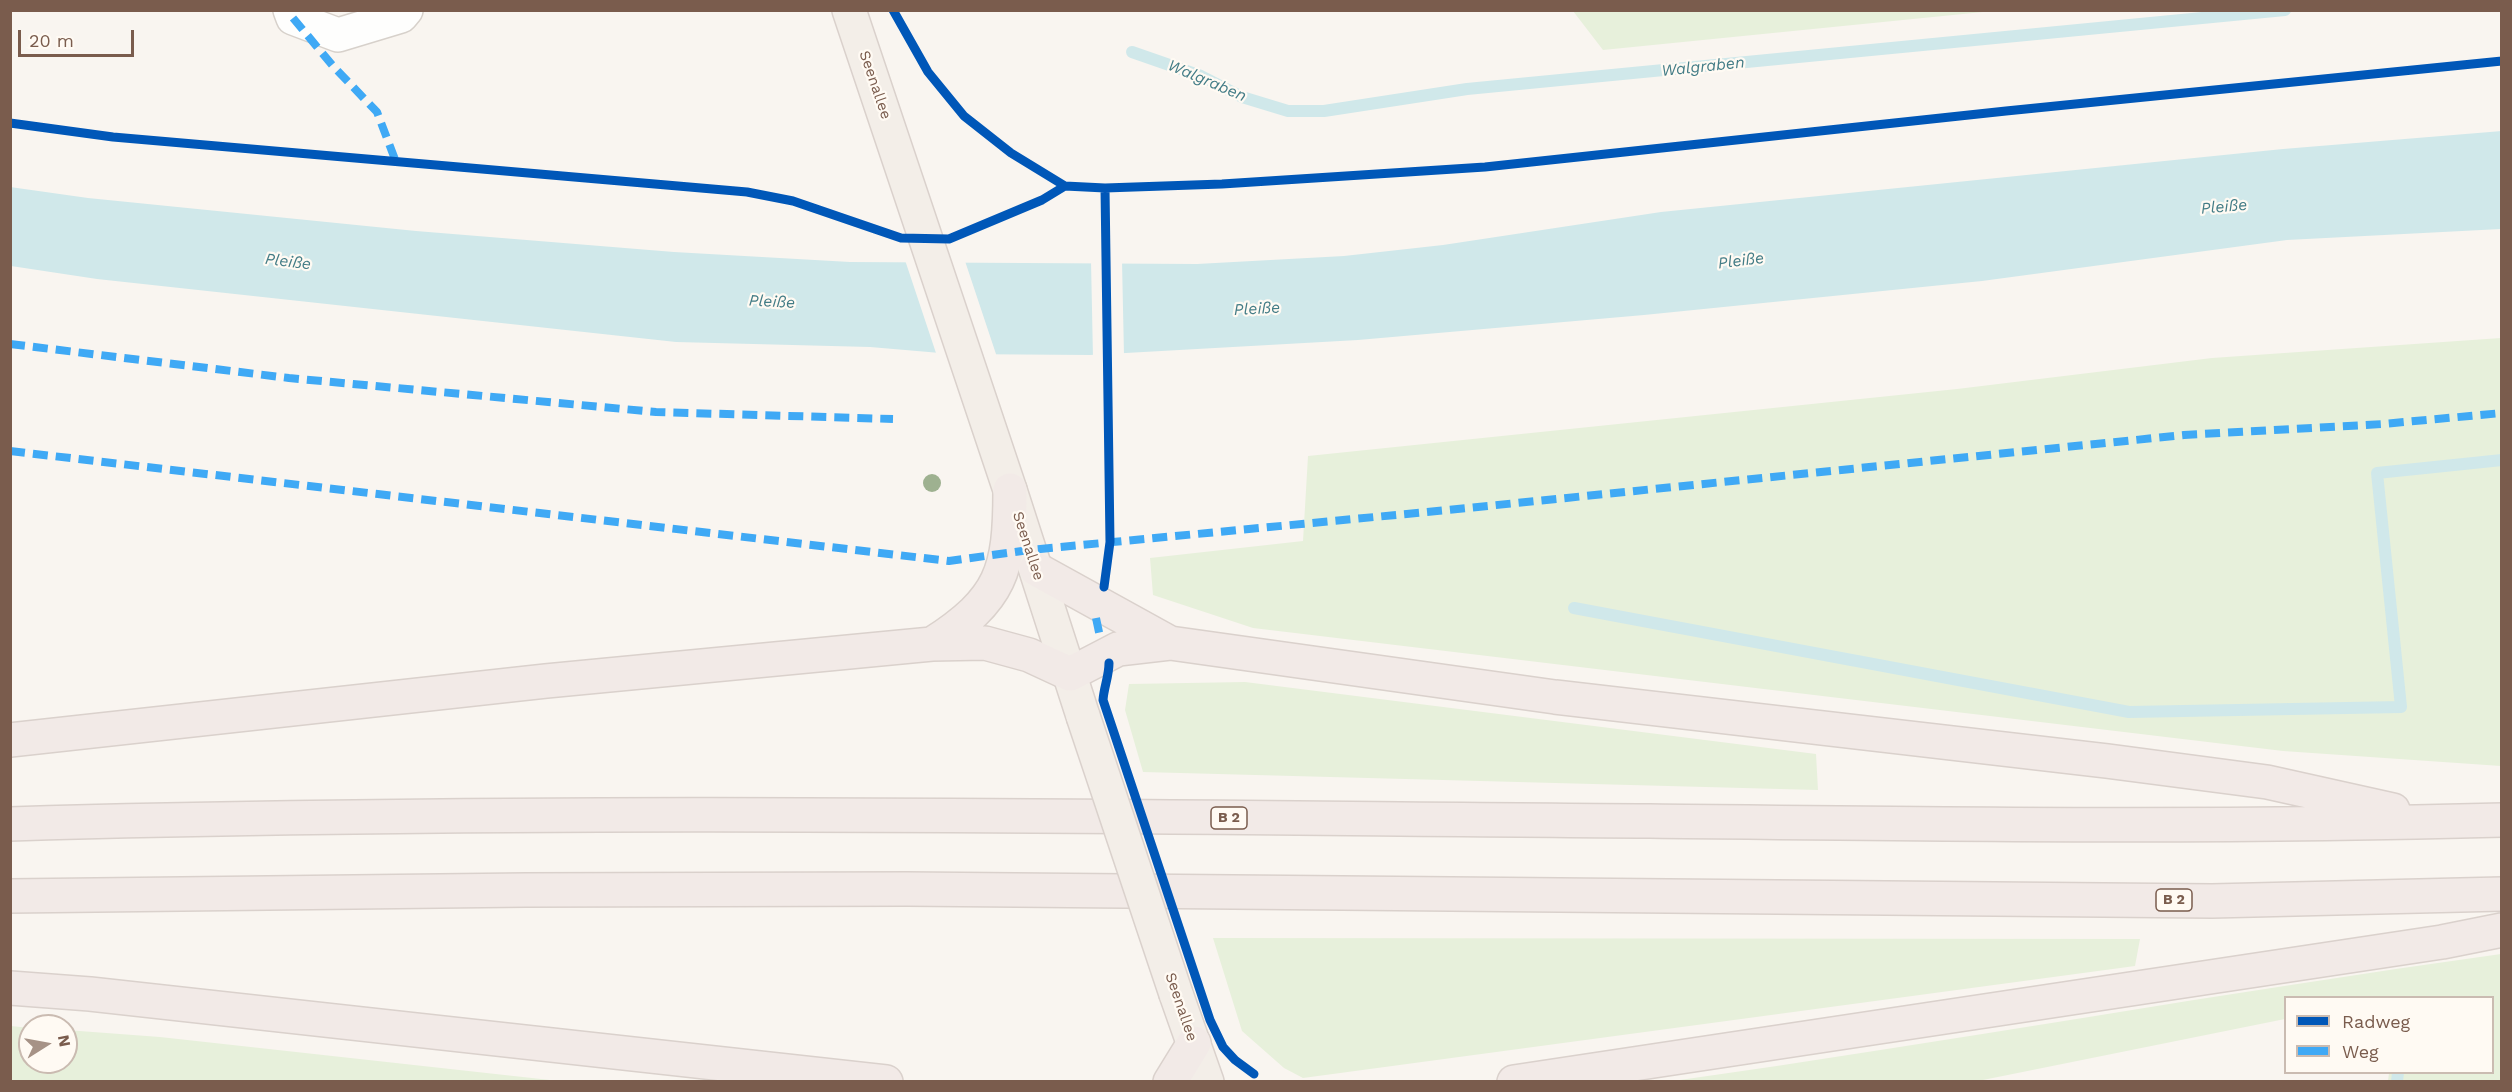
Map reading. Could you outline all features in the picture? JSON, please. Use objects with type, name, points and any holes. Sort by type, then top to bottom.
[{"type":"highway","points":[[932,644],[958,627],[986,602],[1001,575],[1010,533],[1010,490]]},
{"type":"highway","points":[[1036,569],[1170,643]]},
{"type":"highway","points":[[10,740],[534,682],[932,644],[985,643],[1029,655],[1070,674],[1118,649],[1170,643],[1556,697],[2107,761],[2267,782],[2447,822]]},
{"type":"highway","name":"B 2","points":[[10,824],[446,817],[1279,819],[2198,826],[2502,820]]},
{"type":"highway","name":"B 2","points":[[10,896],[514,890],[930,889],[2212,900],[2502,894]]},
{"type":"highway","points":[[1514,1082],[2442,942],[2502,930]]},
{"type":"highway","points":[[10,988],[102,995],[886,1082]]},
{"type":"highway","points":[[1170,1082],[1194,1043]]},
{"type":"main road","name":"Seenallee","points":[[849,10],[1207,1082]]},
{"type":"lane","points":[[290,10],[293,18],[338,35],[401,16],[406,10]]},
{"type":"green space","points":[[1573,11],[1993,11],[1603,50]]},
{"type":"green space","points":[[2501,338],[2501,766],[2283,751],[1253,628],[1153,595],[1150,558],[1303,541],[1308,456],[1957,389],[2212,358]]},
{"type":"green space","points":[[1245,682],[1816,754],[1818,790],[1143,772],[1125,710],[1129,684]]},
{"type":"green space","points":[[1213,938],[2140,939],[2135,966],[1303,1078],[1284,1068],[1242,1031]]},
{"type":"green space","points":[[2501,954],[2501,1081],[2388,1081],[2389,1074],[2494,1074],[2494,996],[2284,996],[2284,1019],[1978,1081],[1673,1081],[1880,1050],[2294,984]]},
{"type":"green space","points":[[11,1026],[18,1027],[18,1074],[78,1074],[78,1031],[160,1037],[559,1081],[11,1081]]},
{"type":"water","name":"Pleiße","points":[[2502,131],[2501,229],[2287,240],[1982,281],[1644,315],[1358,340],[1090,355],[952,354],[870,347],[676,342],[97,279],[11,266],[10,187],[88,198],[416,231],[674,252],[850,262],[1197,264],[1344,256],[1443,245],[1661,212],[2283,149]]},
{"type":"pier","points":[[905,260],[965,261],[997,357],[937,356]]},
{"type":"pier","points":[[1091,261],[1122,261],[1124,356],[1093,358]]},
{"type":"waterway","name":"Walgraben","points":[[1132,52],[1201,76],[1242,97],[1288,111],[1324,111],[1467,89],[2285,10]]},
{"type":"waterway","points":[[1574,608],[2129,712],[2401,707],[2377,473],[2502,460]]},
{"type":"waterway","points":[[2397,1082],[2398,1074]]},
{"type":"marked path","points":[[293,18],[333,66],[377,112],[396,162]]},
{"type":"marked path","points":[[10,344],[289,378],[656,412],[893,419]]},
{"type":"marked path","points":[[10,451],[949,561],[1029,550],[2184,435],[2383,424],[2502,413]]},
{"type":"marked path","points":[[1096,618],[1100,637]]},
{"type":"cycle path","points":[[893,10],[928,72],[964,116],[1011,153],[1065,186],[1105,188],[1222,184],[1485,167],[2502,61]]},
{"type":"cycle path","points":[[10,123],[113,137],[747,192],[793,201],[901,238],[949,239],[1042,200],[1065,186]]},
{"type":"cycle path","points":[[1104,587],[1110,542],[1105,188]]},
{"type":"cycle path","points":[[1109,663],[1103,700],[1210,1020],[1223,1047],[1235,1060],[1254,1074]]}]
